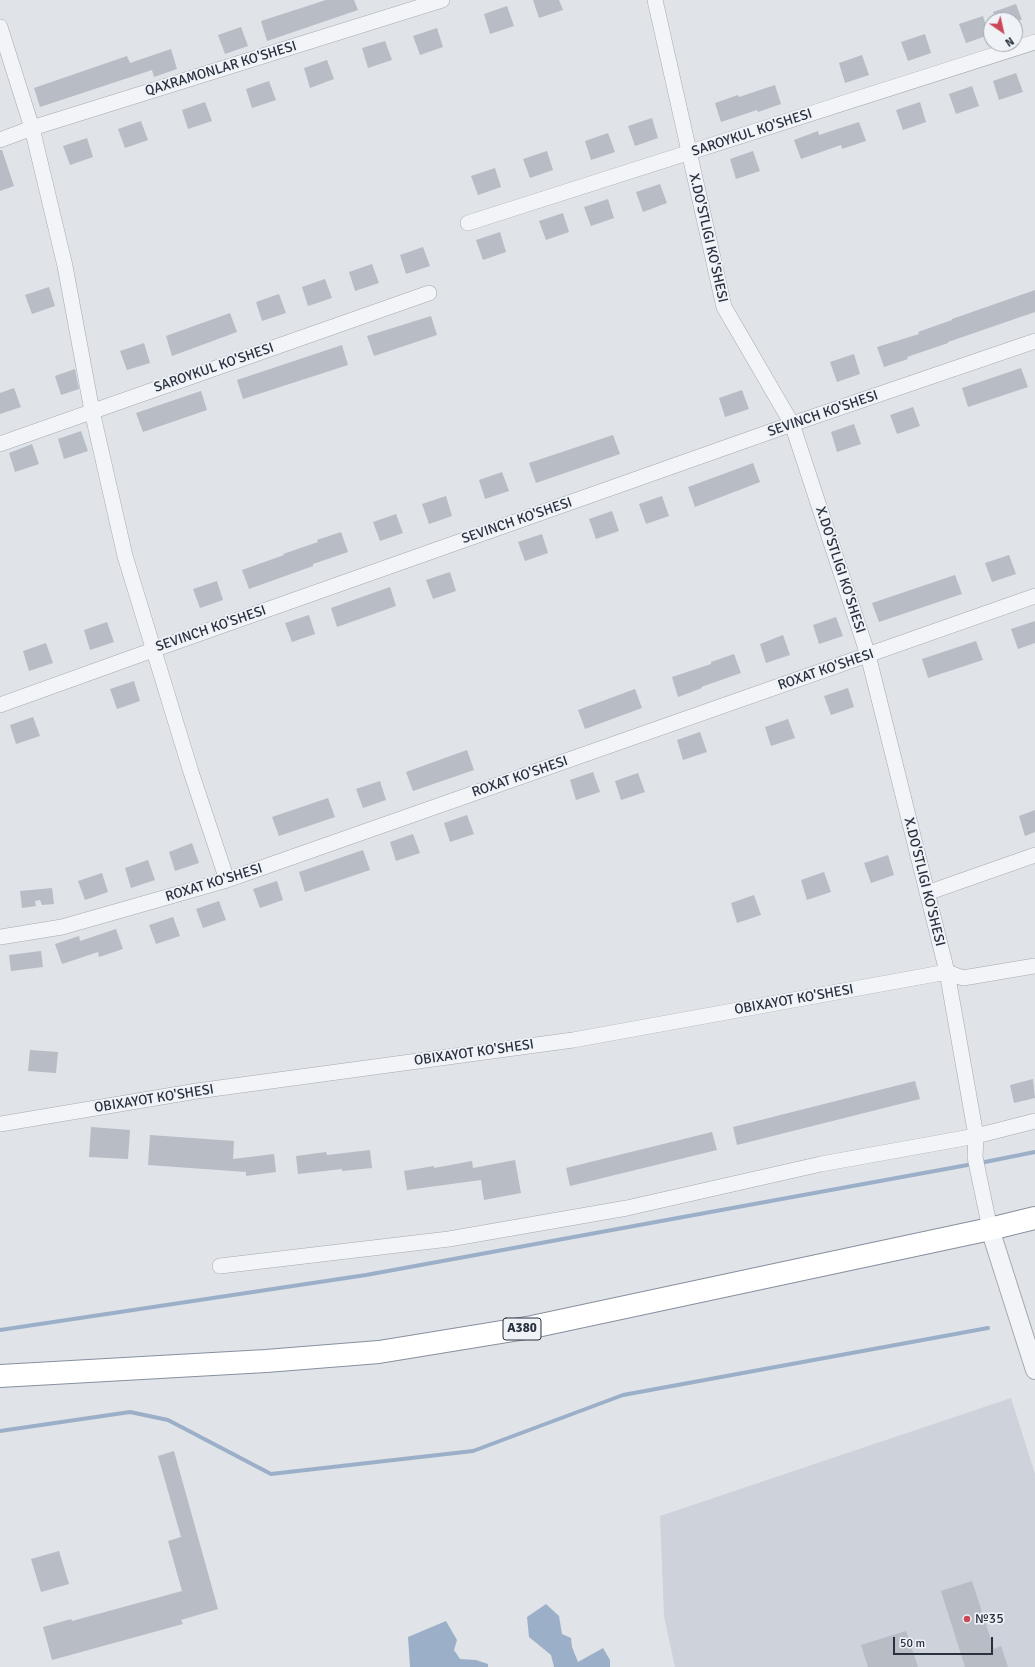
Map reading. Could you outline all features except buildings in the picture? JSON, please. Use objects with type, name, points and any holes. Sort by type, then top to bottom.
[{"type":"highway","name":"A380","points":[[0,1376],[258,1361],[379,1352],[532,1327],[990,1229],[1035,1218]]},
{"type":"street","name":"QAXRAMONLAR KO'SHESI","points":[[0,140],[32,128],[442,0]]},
{"type":"street","name":"X.DO'STLIGI KO'SHESI","points":[[655,0],[724,307],[792,424],[868,655],[926,893],[947,972],[976,1136],[976,1157],[982,1193],[990,1229]]},
{"type":"street","points":[[0,26],[32,128],[65,266],[92,411],[125,556],[153,650],[227,880]]},
{"type":"street","name":"SAROYKUL KO'SHESI","points":[[468,223],[1035,42]]},
{"type":"street","name":"SAROYKUL KO'SHESI","points":[[0,444],[429,293]]},
{"type":"street","name":"SEVINCH KO'SHESI","points":[[0,705],[792,424],[1035,341]]},
{"type":"street","name":"ROXAT KO'SHESI","points":[[0,937],[62,927],[227,880],[1035,596]]},
{"type":"street","points":[[926,893],[1035,855]]},
{"type":"street","points":[[947,972],[963,978],[1035,966]]},
{"type":"street","name":"OBIXAYOT KO'SHESI","points":[[0,1124],[197,1091],[573,1040],[947,972]]},
{"type":"street","points":[[220,1266],[449,1239],[627,1208],[821,1164],[976,1136],[1035,1121]]},
{"type":"street","points":[[990,1229],[1035,1370]]},
{"type":"shaded area","points":[[1011,1398],[1035,1474],[1035,1667],[675,1667],[664,1616],[660,1516]]},
{"type":"water","points":[[546,1604],[559,1616],[562,1634],[571,1638],[572,1647],[578,1662],[603,1648],[610,1660],[610,1667],[554,1667],[551,1655],[529,1637],[527,1617]]},
{"type":"water","points":[[446,1621],[457,1640],[454,1650],[460,1659],[476,1660],[488,1664],[488,1667],[410,1667],[408,1637]]},
{"type":"waterway","points":[[980,1163],[1035,1152]]},
{"type":"waterway","points":[[0,1330],[366,1275],[973,1164]]},
{"type":"waterway","points":[[0,1431],[130,1412],[168,1420],[271,1474],[473,1451],[623,1395],[988,1328]]},
{"type":"place","name":"№35","points":[[967,1619]]}]
